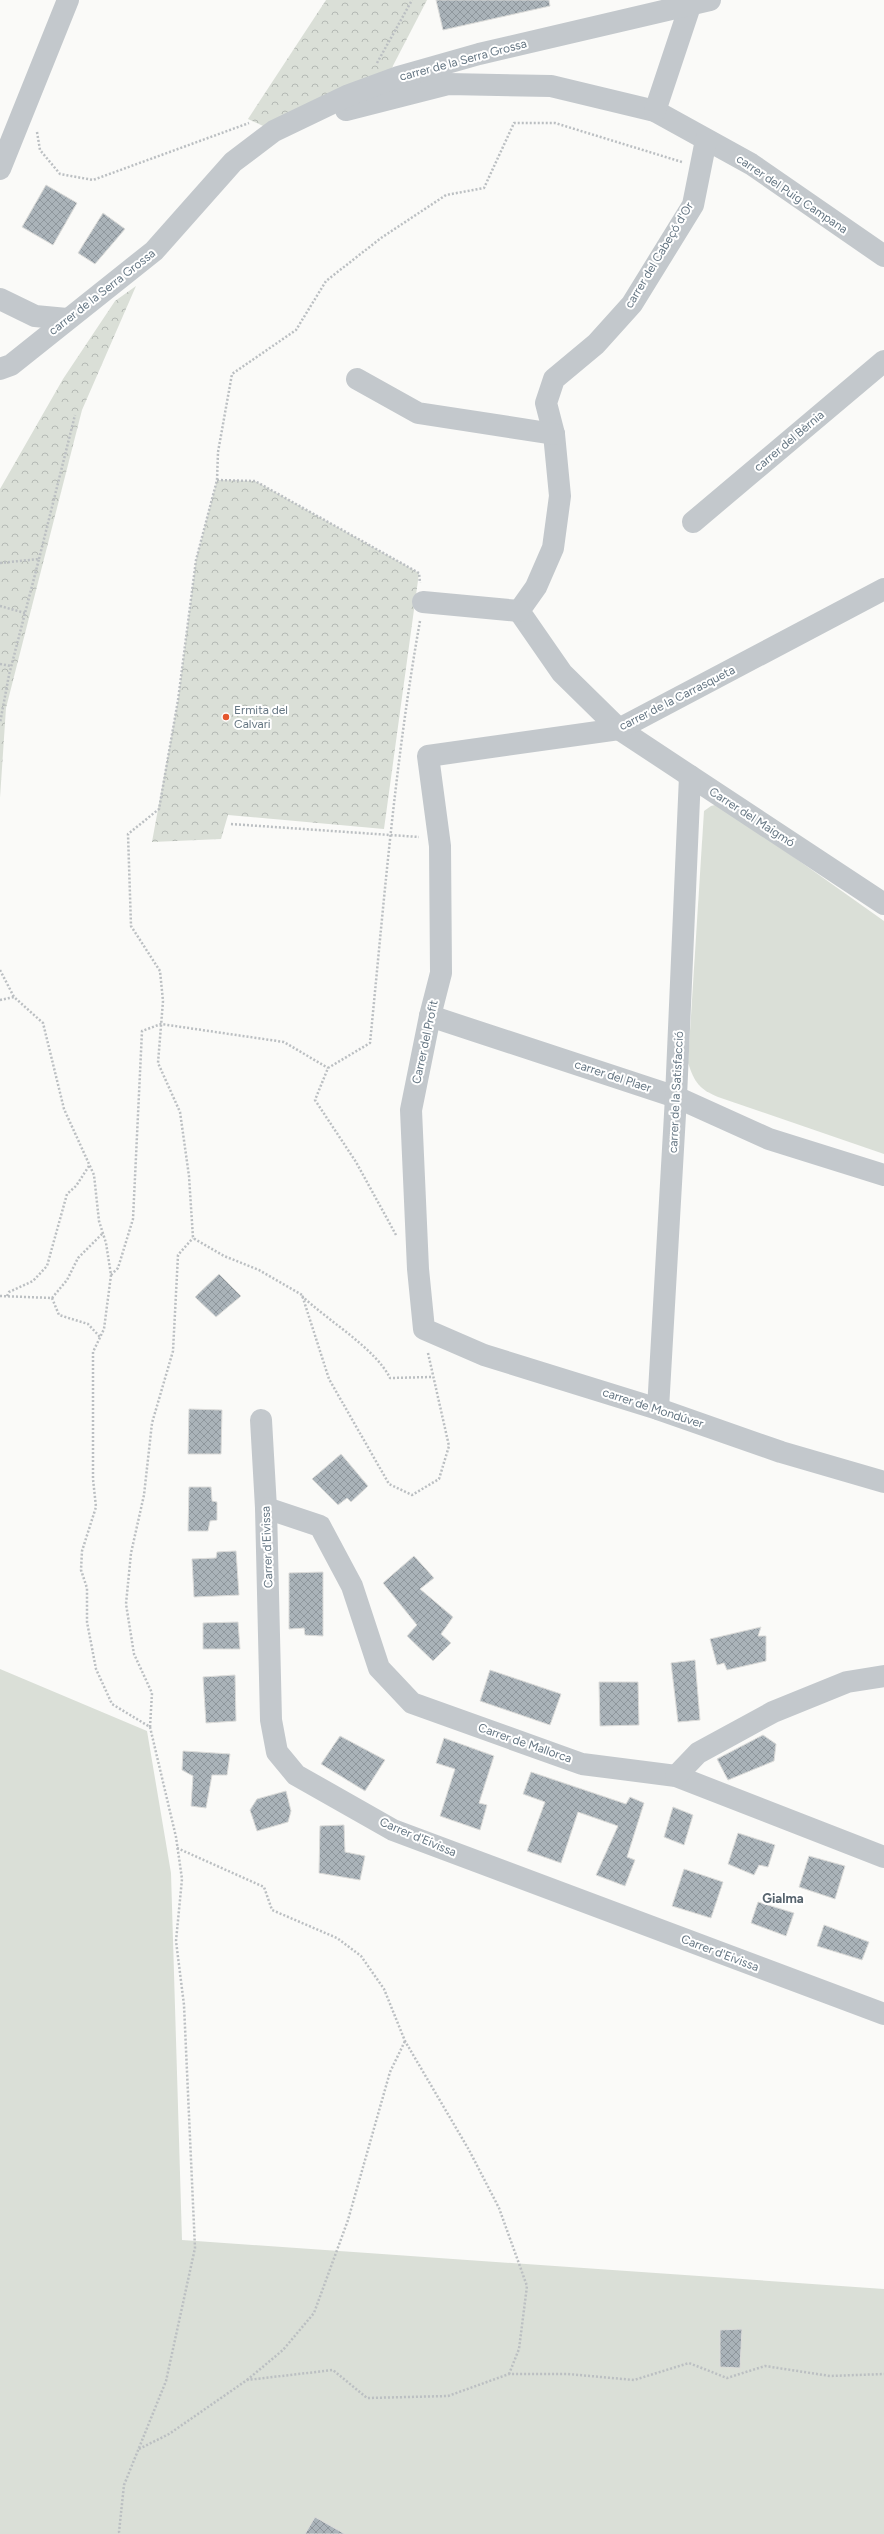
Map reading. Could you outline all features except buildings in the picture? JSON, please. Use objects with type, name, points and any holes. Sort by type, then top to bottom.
[{"type":"street","points":[[0,169],[68,0]]},
{"type":"street","points":[[655,111],[697,2]]},
{"type":"street","name":"carrer de la Serra Grossa","points":[[0,369],[11,365],[154,251],[233,162],[274,131],[349,95],[398,77],[479,54],[697,2]]},
{"type":"street","points":[[479,54],[473,72],[480,85]]},
{"type":"street","name":"carrer de la Serra Grossa","points":[[233,162],[333,113],[448,84],[551,86],[655,111]]},
{"type":"street","name":"carrer del Puig Campana","points":[[655,111],[751,164],[884,256]]},
{"type":"street","name":"carrer del Cabeçó d'Or","points":[[519,611],[536,587],[553,548],[560,496],[554,434],[546,403],[554,378],[596,344],[632,304],[693,205],[706,140]]},
{"type":"street","points":[[0,299],[35,316],[67,319]]},
{"type":"street","name":"carrer de la Serra Grossa","points":[[0,355],[32,348]]},
{"type":"street","name":"carrer del Bèrnia","points":[[693,522],[884,361]]},
{"type":"street","points":[[357,379],[418,413],[554,434]]},
{"type":"street","name":"carrer de la Carrasqueta","points":[[428,756],[619,729],[884,590]]},
{"type":"street","points":[[423,602],[519,611],[562,673],[619,729]]},
{"type":"street","name":"Carrer del Maigmó","points":[[619,729],[884,904]]},
{"type":"street","name":"Carrer del Profit","points":[[424,1329],[418,1268],[412,1110],[430,1016],[441,973],[439,839],[428,756]]},
{"type":"street","name":"carrer de la Satisfacció","points":[[658,1409],[676,1097],[690,776]]},
{"type":"street","name":"carrer del Plaer","points":[[430,1016],[676,1097],[769,1139],[884,1175]]},
{"type":"street","name":"carrer de Mondúver","points":[[424,1329],[484,1355],[658,1409],[781,1452],[884,1482]]},
{"type":"street","name":"Carrer d'Eivissa","points":[[261,1420],[266,1508],[271,1720],[277,1752],[296,1775],[393,1830],[884,2014]]},
{"type":"street","name":"Carrer de Mallorca","points":[[266,1508],[320,1526],[352,1586],[380,1668],[412,1703],[582,1764],[676,1776],[884,1857]]},
{"type":"street","points":[[676,1776],[698,1753],[773,1712],[847,1682],[884,1676]]},
{"type":"path","points":[[376,64],[412,0]]},
{"type":"path","points":[[120,2534],[124,2485],[166,2380],[195,2248],[184,2005],[176,1941],[182,1879],[177,1848],[150,1728],[152,1693],[134,1654],[126,1604],[131,1553],[144,1495],[152,1424],[173,1351],[178,1256],[193,1238],[189,1176],[180,1112],[158,1063],[163,1001],[160,971],[131,926],[128,834],[159,809],[178,700],[196,560],[217,480],[218,452],[232,374],[296,330],[326,281],[381,238],[446,195],[484,188],[514,123],[554,122],[700,167]]},
{"type":"path","points":[[36,124],[40,150],[60,174],[94,180],[251,123]]},
{"type":"path","points":[[0,723],[0,715],[75,415]]},
{"type":"path","points":[[217,480],[255,481],[419,573],[423,602],[400,746],[389,835],[370,1043],[328,1068],[316,1100],[356,1162],[387,1222],[401,1242]]},
{"type":"path","points":[[0,564],[39,559]]},
{"type":"path","points":[[0,606],[25,613]]},
{"type":"path","points":[[0,664],[12,666]]},
{"type":"path","points":[[231,824],[439,839]]},
{"type":"path","points":[[0,970],[14,997],[43,1023],[64,1109],[94,1175],[111,1275],[104,1329],[93,1352],[93,1479],[96,1507],[82,1557],[81,1570],[87,1588],[87,1622],[96,1669],[112,1704],[150,1728]]},
{"type":"path","points":[[0,1000],[14,997]]},
{"type":"path","points":[[111,1275],[118,1268],[133,1219],[142,1031],[161,1024],[284,1042],[328,1068]]},
{"type":"path","points":[[7,1296],[10,1292],[33,1281],[48,1266],[67,1194],[76,1186],[90,1166]]},
{"type":"path","points":[[52,1298],[67,1280],[78,1258],[103,1233]]},
{"type":"path","points":[[193,1238],[224,1256],[259,1270],[302,1295],[321,1314],[383,1364],[390,1378],[432,1377]]},
{"type":"path","points":[[302,1295],[330,1379],[389,1484],[412,1495],[438,1479],[449,1446],[432,1377],[424,1329]]},
{"type":"path","points":[[0,1296],[52,1298]]},
{"type":"path","points":[[52,1298],[59,1315],[88,1324],[100,1337]]},
{"type":"path","points":[[177,1848],[264,1887],[272,1910],[337,1938],[361,1956],[384,1989],[405,2041],[469,2150],[500,2208],[527,2286],[520,2349],[509,2374]]},
{"type":"path","points":[[139,2449],[169,2434],[247,2380],[283,2350],[314,2313],[348,2220],[390,2072],[405,2041]]},
{"type":"path","points":[[247,2380],[332,2370],[367,2398],[448,2396],[509,2374],[568,2374],[634,2380],[689,2363],[727,2378],[765,2366],[830,2376],[884,2374]]},
{"type":"green space","points":[[326,0],[427,0],[384,83],[274,131],[248,119]]},
{"type":"green space","points":[[136,286],[82,410],[6,708],[0,798],[0,489],[63,379],[115,301]]},
{"type":"green space","points":[[217,480],[255,481],[419,573],[384,829],[228,815],[221,839],[152,842],[178,700],[196,560]]},
{"type":"green space","points":[[719,804],[884,921],[884,1154],[718,1097],[702,1088],[693,1076],[688,1063],[704,811],[711,806]]},
{"type":"green space","points":[[0,1669],[147,1731],[171,1873],[182,2240],[884,2289],[884,2534],[0,2534]]},
{"type":"place","name":"Ermita del Calvari","points":[[226,717]]},
{"type":"district","name":"Gialma","points":[[783,1898]]}]
